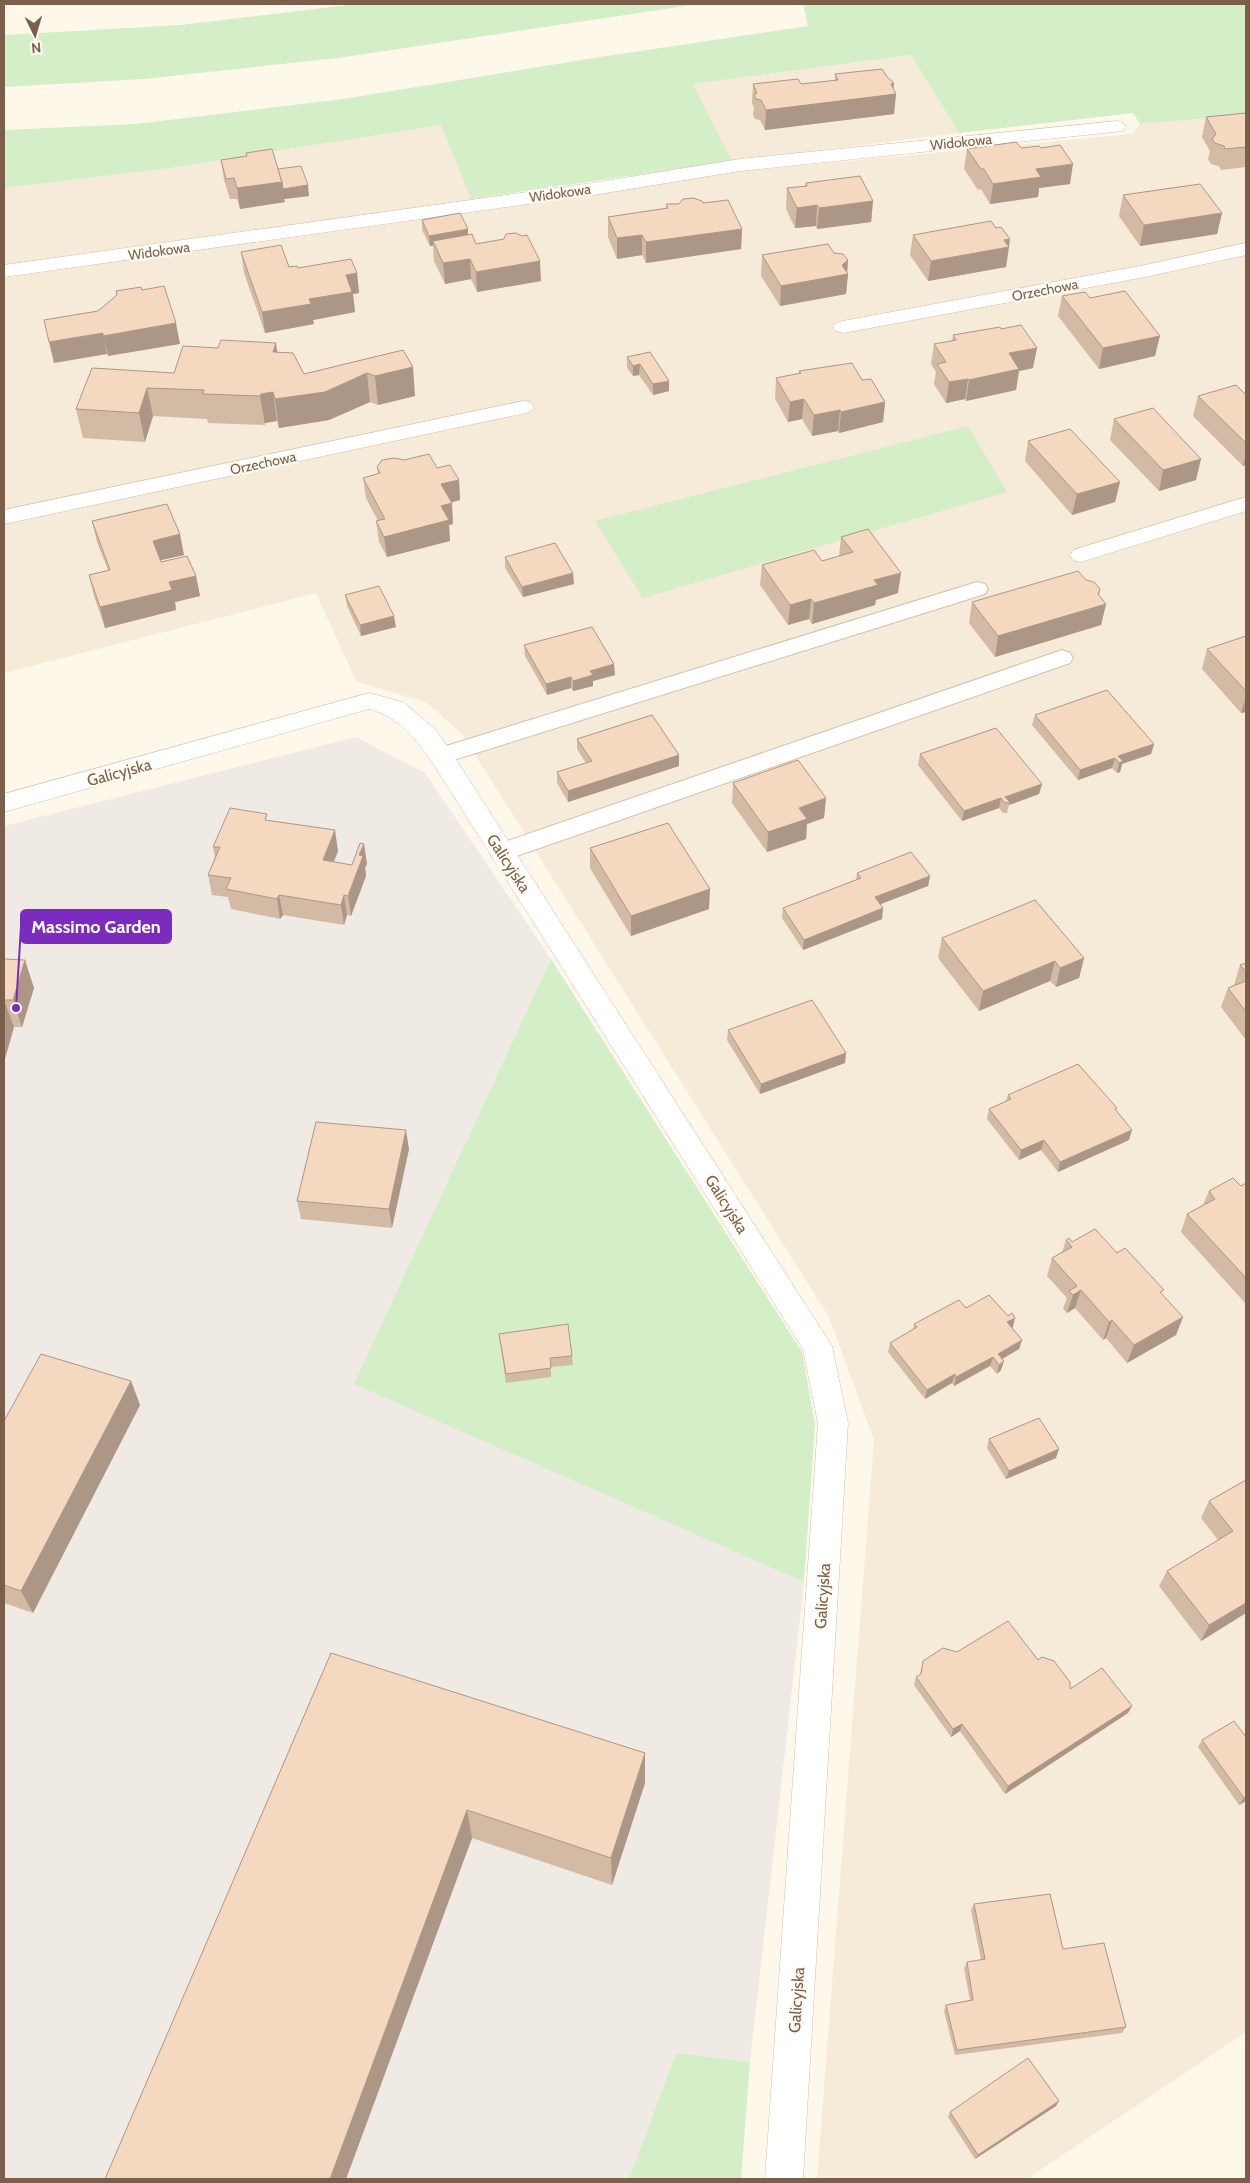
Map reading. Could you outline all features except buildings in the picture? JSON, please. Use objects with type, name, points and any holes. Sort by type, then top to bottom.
[{"type":"street","name":"Widokowa","points":[[4,271],[599,188],[740,164],[1117,126]]},
{"type":"street","name":"Orzechowa","points":[[843,327],[1136,273],[1246,249]]},
{"type":"street","name":"Orzechowa","points":[[4,517],[523,408]]},
{"type":"street","points":[[1081,555],[1246,504]]},
{"type":"street","name":"Galicyjska","points":[[4,803],[369,701],[395,708],[426,735],[441,756],[817,1346],[833,1423],[784,2179]]},
{"type":"lane","points":[[441,756],[977,589]]},
{"type":"lane","points":[[502,852],[1062,658]]},
{"type":"shaded area","points":[[911,55],[959,133],[732,161],[693,84]]},
{"type":"shaded area","points":[[1246,115],[1246,2032],[1027,2179],[817,2179],[874,1440],[829,1317],[462,734],[427,703],[356,681],[316,593],[4,673],[4,278],[734,172],[1132,134],[1140,124]]},
{"type":"shaded area","points":[[441,125],[471,199],[4,267],[4,188],[163,169]]},
{"type":"shaded area","points":[[356,737],[425,773],[551,959],[355,1384],[804,1582],[750,2062],[676,2053],[629,2179],[4,2179],[4,826]]},
{"type":"green space","points":[[356,4],[699,4],[338,58],[144,79],[4,87],[4,35],[181,25]]},
{"type":"green space","points":[[803,4],[1246,4],[1246,115],[1140,124],[1133,113],[959,133],[911,55],[693,84],[732,161],[471,199],[441,125],[163,169],[4,188],[4,130],[136,124],[343,99],[600,57],[808,26]]},
{"type":"green space","points":[[968,426],[1007,492],[643,598],[595,521]]},
{"type":"green space","points":[[551,959],[802,1352],[815,1424],[804,1582],[354,1384]]},
{"type":"green space","points":[[676,2053],[750,2062],[741,2179],[629,2179]]},
{"type":"place","name":"Massimo Garden","points":[[16,1008]]}]
